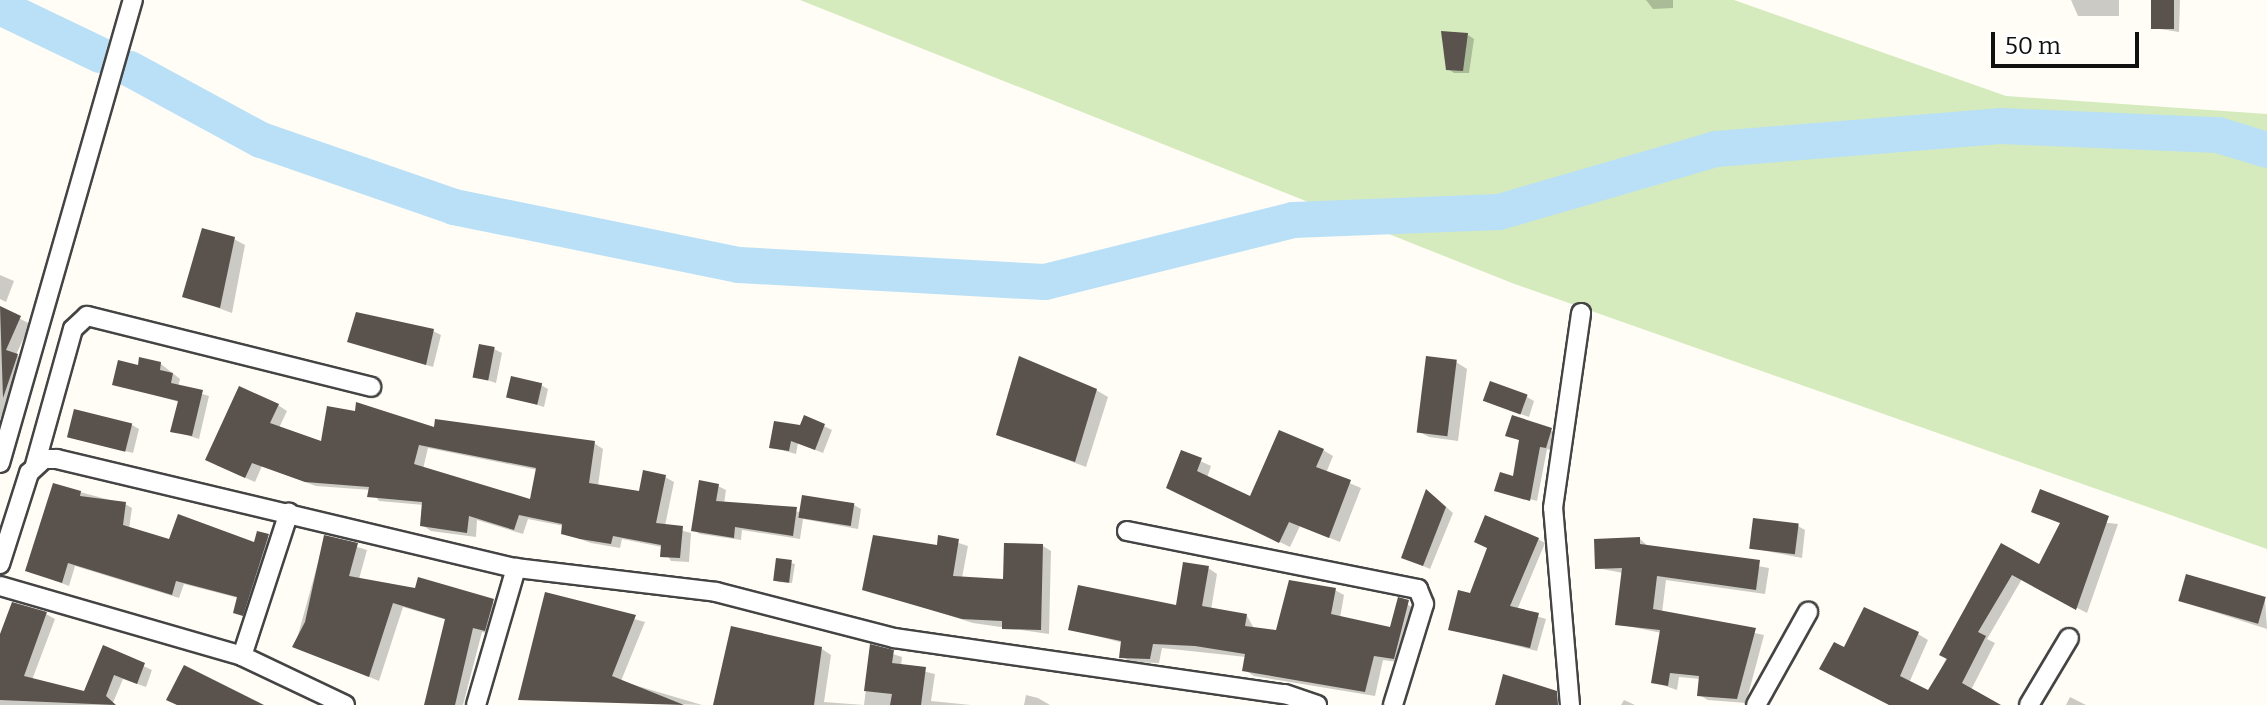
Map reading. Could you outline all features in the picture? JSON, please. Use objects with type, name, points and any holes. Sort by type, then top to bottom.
[{"type":"street","points":[[0,463],[133,0]]},
{"type":"street","points":[[1570,705],[1553,508],[1581,313]]},
{"type":"street","points":[[0,564],[35,465],[73,329],[87,316],[371,387]]},
{"type":"street","points":[[35,465],[57,459],[516,568],[716,592],[894,638],[1285,694],[1317,705]]},
{"type":"street","points":[[242,656],[289,512]]},
{"type":"street","points":[[1127,531],[1418,589],[1424,604],[1393,705]]},
{"type":"street","points":[[476,705],[516,568]]},
{"type":"street","points":[[0,586],[242,656],[345,705]]},
{"type":"street","points":[[1756,705],[1808,612]]},
{"type":"street","points":[[2029,705],[2069,638]]},
{"type":"green space","points":[[800,0],[1734,0],[2006,96],[2267,114],[2267,549],[1512,283]]},
{"type":"building","points":[[2151,0],[2174,0],[2174,29],[2151,29]]},
{"type":"building","points":[[1441,31],[1468,33],[1463,71],[1446,70]]},
{"type":"building","points":[[202,228],[235,237],[220,308],[182,297]]},
{"type":"building","points":[[0,306],[21,316],[6,350],[18,354],[3,398]]},
{"type":"building","points":[[356,312],[434,329],[426,365],[347,342]]},
{"type":"building","points":[[479,344],[495,347],[488,380],[473,377]]},
{"type":"building","points":[[1019,356],[1097,389],[1075,462],[996,435]]},
{"type":"building","points":[[1426,356],[1457,360],[1447,436],[1417,432]]},
{"type":"building","points":[[139,357],[161,362],[160,370],[173,373],[171,383],[203,390],[192,436],[170,432],[178,401],[112,385],[118,360],[138,365]]},
{"type":"building","points":[[511,376],[542,383],[537,405],[506,397]]},
{"type":"building","points":[[1490,381],[1528,395],[1520,414],[1483,401]]},
{"type":"building","points":[[239,386],[279,404],[270,423],[321,441],[327,406],[355,411],[356,402],[434,427],[435,419],[595,441],[589,483],[639,491],[643,470],[666,475],[656,523],[683,526],[680,558],[660,557],[661,545],[613,536],[611,544],[580,539],[561,534],[562,524],[519,515],[514,530],[469,516],[467,533],[420,526],[422,502],[367,497],[369,487],[305,482],[252,463],[245,478],[205,460]],"holes":[[[419,445],[536,468],[530,499],[414,464]]]},
{"type":"building","points":[[74,409],[132,424],[125,452],[67,437]]},
{"type":"building","points":[[804,415],[825,424],[815,450],[791,441],[789,451],[769,448],[774,421],[800,425]]},
{"type":"building","points":[[1512,415],[1552,428],[1546,448],[1540,447],[1530,501],[1494,491],[1500,472],[1513,476],[1519,440],[1505,436]]},
{"type":"building","points":[[1279,430],[1324,449],[1316,467],[1351,480],[1329,538],[1289,522],[1279,543],[1166,488],[1181,450],[1202,458],[1197,471],[1250,496]]},
{"type":"building","points":[[699,480],[719,484],[716,501],[797,507],[793,536],[735,527],[734,538],[691,531]]},
{"type":"building","points":[[53,483],[81,491],[80,496],[126,502],[123,525],[169,539],[178,514],[254,542],[257,531],[269,534],[243,616],[233,613],[237,597],[176,581],[172,595],[68,563],[62,583],[25,571]]},
{"type":"building","points":[[1426,489],[1446,507],[1423,566],[1401,558]]},
{"type":"building","points":[[2040,489],[2109,516],[2076,610],[2012,575],[1978,632],[1986,636],[1962,683],[2001,705],[1889,705],[1819,669],[1834,642],[1844,647],[1864,607],[1919,632],[1900,676],[1928,690],[1947,659],[1939,655],[2001,543],[2039,564],[2060,523],[2031,512]]},
{"type":"building","points":[[802,495],[854,503],[851,526],[798,518]]},
{"type":"building","points":[[1485,515],[1539,538],[1510,606],[1539,613],[1530,648],[1448,630],[1458,590],[1470,593],[1487,548],[1474,542]]},
{"type":"building","points":[[1753,518],[1799,524],[1795,554],[1749,549]]},
{"type":"building","points":[[324,535],[358,543],[349,576],[415,588],[418,577],[494,599],[485,631],[473,628],[455,705],[424,705],[445,619],[393,603],[369,677],[292,647],[305,622]]},
{"type":"building","points":[[873,535],[937,545],[938,535],[959,539],[953,576],[1003,579],[1004,543],[1043,544],[1041,630],[1002,629],[1002,621],[962,619],[862,590]]},
{"type":"building","points":[[1640,537],[1640,544],[1760,560],[1756,590],[1657,576],[1653,609],[1756,628],[1737,699],[1697,696],[1699,676],[1670,673],[1668,686],[1651,683],[1660,630],[1615,625],[1622,568],[1595,569],[1594,539]]},
{"type":"building","points":[[776,558],[792,560],[789,583],[773,581]]},
{"type":"building","points":[[1183,562],[1209,566],[1202,606],[1247,614],[1245,626],[1276,630],[1289,580],[1336,588],[1331,614],[1390,627],[1398,597],[1409,600],[1394,659],[1374,656],[1365,692],[1242,671],[1245,654],[1195,646],[1153,644],[1150,659],[1119,658],[1121,641],[1068,630],[1078,585],[1176,605]]},
{"type":"building","points":[[2186,574],[2266,597],[2258,624],[2178,601]]},
{"type":"building","points":[[545,592],[636,615],[612,676],[684,705],[518,700]]},
{"type":"building","points":[[12,602],[47,612],[24,676],[84,691],[103,645],[145,663],[137,684],[114,675],[106,696],[116,705],[0,700],[0,634]]},
{"type":"building","points":[[731,626],[822,647],[814,705],[713,705]]},
{"type":"building","points":[[870,644],[894,650],[892,663],[926,667],[921,705],[890,705],[892,694],[864,691]]},
{"type":"building","points":[[184,665],[264,705],[177,705],[166,700]]},
{"type":"building","points":[[1503,674],[1557,691],[1558,705],[1495,705]]},
{"type":"waterway","points":[[0,7],[100,55]]},
{"type":"waterway","points":[[130,69],[261,140],[454,207],[739,265],[1045,282],[1293,220],[1499,212],[1716,149],[2000,126],[2218,135],[2267,150]]}]
